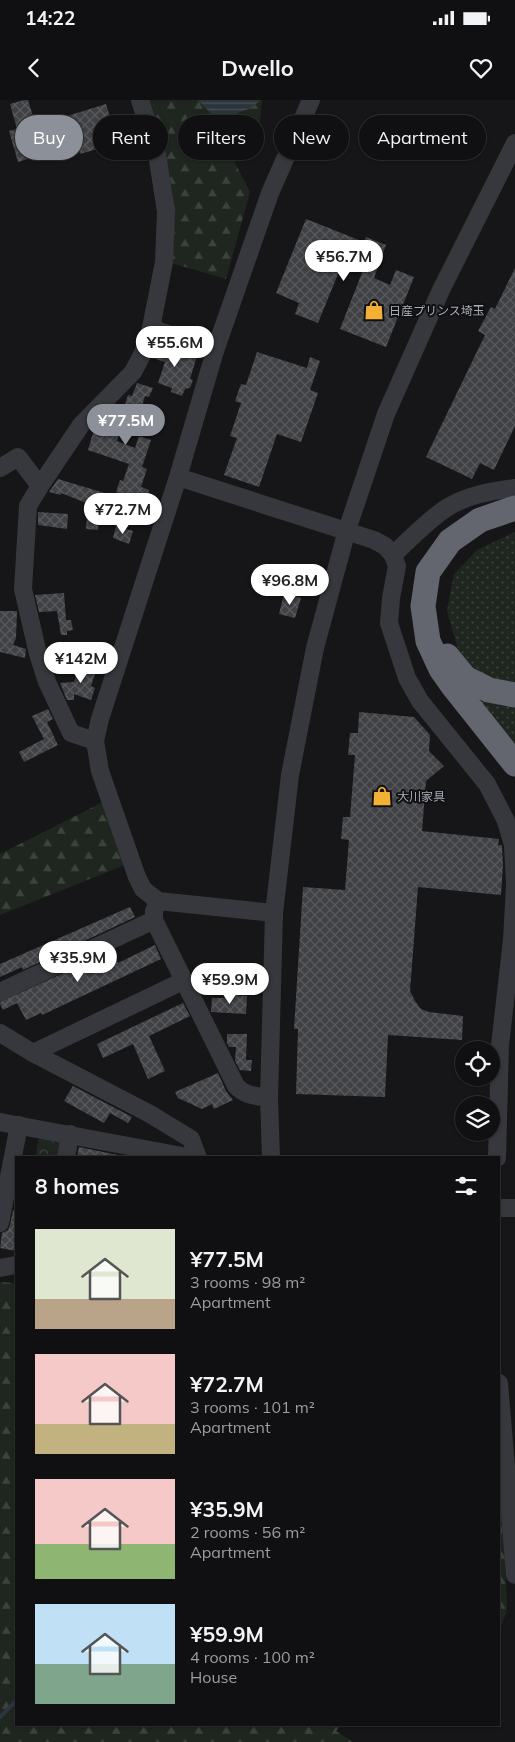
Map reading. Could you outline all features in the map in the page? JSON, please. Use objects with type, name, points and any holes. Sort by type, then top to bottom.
[{"type":"highway","points":[[515,508],[480,520],[450,541],[428,572],[422,606],[428,641],[441,669],[515,764]]},
{"type":"highway","points":[[515,520],[494,525],[459,546],[442,572],[435,604],[438,631],[446,654],[465,678],[489,690],[515,695]]},
{"type":"street","points":[[95,741],[71,733],[57,707],[38,654],[23,590],[28,506],[81,425],[133,372],[143,354],[151,328],[164,262],[166,211],[157,154],[140,100]]},
{"type":"street","points":[[274,913],[158,901],[143,889],[104,787],[95,741],[100,718],[178,477],[215,351],[270,193],[311,100]]},
{"type":"street","points":[[271,1156],[269,1098],[274,913],[290,775],[315,648],[347,530],[386,414],[441,290],[515,144]]},
{"type":"street","points":[[151,328],[215,351]]},
{"type":"street","points":[[0,468],[18,457],[40,486]]},
{"type":"street","points":[[178,477],[347,530],[374,540],[385,546],[393,555],[397,566],[389,623],[406,678],[420,701],[487,784],[506,821],[513,845],[515,885],[513,940],[500,1045],[497,1156]]},
{"type":"street","points":[[393,555],[447,508],[468,498],[493,491],[515,488]]},
{"type":"street","points":[[158,901],[154,911],[154,920],[236,1086],[244,1093],[269,1098]]},
{"type":"street","points":[[0,992],[154,920]]},
{"type":"street","points":[[33,1053],[183,981]]},
{"type":"street","points":[[0,1033],[33,1053],[150,1114],[191,1139],[197,1156]]},
{"type":"street","points":[[0,1122],[179,1156]]},
{"type":"street","points":[[15,1156],[19,1125]]},
{"type":"street","points":[[66,1156],[70,1134]]},
{"type":"street","points":[[0,1223],[10,1204],[15,1160]]},
{"type":"street","points":[[500,1208],[515,1208]]},
{"type":"street","points":[[0,1268],[15,1265]]},
{"type":"street","points":[[500,1395],[515,1575]]},
{"type":"green space","points":[[148,100],[262,100],[260,115],[178,115],[178,160],[234,160],[250,192],[226,279],[171,263],[174,212],[166,160],[168,160],[168,115],[153,115]]},
{"type":"green space","points":[[515,532],[515,751],[477,704],[447,611],[454,574],[477,550]]},
{"type":"green space","points":[[105,801],[125,865],[0,915],[0,854]]},
{"type":"green space","points":[[39,1134],[63,1141],[61,1156],[36,1155]]},
{"type":"green space","points":[[0,1282],[15,1283],[15,1726],[341,1726],[336,1731],[353,1742],[0,1742]]},
{"type":"green space","points":[[500,1504],[505,1561],[507,1611],[500,1628]]},
{"type":"shaded area","points":[[198,100],[260,101],[236,115],[212,115]]},
{"type":"building","points":[[28,100],[33,115],[15,115],[15,122],[10,104]]},
{"type":"building","points":[[106,104],[109,115],[93,115],[93,150],[83,153],[83,115],[70,115]]},
{"type":"building","points":[[15,130],[15,152],[9,131]]},
{"type":"building","points":[[306,219],[364,242],[366,237],[386,245],[374,278],[390,285],[396,270],[414,277],[386,347],[340,329],[367,260],[347,252],[318,323],[295,314],[299,303],[276,293]]},
{"type":"building","points":[[515,268],[515,426],[494,470],[480,463],[472,479],[426,457],[485,335],[478,331],[491,307],[495,309]]},
{"type":"building","points":[[158,342],[197,356],[190,379],[193,380],[190,388],[185,389],[182,396],[171,392],[172,388],[158,383],[165,362],[152,358]]},
{"type":"building","points":[[257,352],[307,368],[310,357],[320,361],[310,390],[318,393],[301,442],[277,434],[259,487],[224,475],[237,438],[230,436],[241,403],[235,401],[241,384],[246,385]]},
{"type":"building","points":[[137,383],[153,388],[149,397],[145,396],[141,410],[134,408],[130,420],[124,418],[117,441],[135,448],[139,436],[151,440],[142,467],[147,469],[141,487],[149,490],[145,502],[116,492],[120,480],[123,481],[129,464],[88,450],[93,433],[100,436],[107,415],[114,418],[118,405],[124,407],[128,395],[132,396]]},
{"type":"building","points":[[58,479],[108,494],[105,504],[100,502],[99,508],[61,493],[61,495],[49,492]]},
{"type":"building","points":[[38,512],[68,514],[67,529],[38,525]]},
{"type":"building","points":[[87,516],[99,517],[98,530],[86,529]]},
{"type":"building","points":[[116,526],[133,531],[129,544],[113,538]]},
{"type":"building","points":[[280,566],[298,570],[293,591],[275,586]]},
{"type":"building","points":[[64,593],[66,620],[71,620],[73,630],[67,631],[67,635],[61,635],[57,611],[39,612],[35,595]]},
{"type":"building","points":[[284,594],[301,598],[295,618],[279,614]]},
{"type":"building","points":[[0,611],[17,611],[16,638],[13,645],[26,649],[25,658],[0,652]]},
{"type":"building","points":[[80,663],[97,668],[91,686],[95,688],[91,700],[74,694],[74,700],[67,700],[60,683],[74,682]]},
{"type":"building","points":[[48,709],[53,719],[47,722],[58,745],[24,762],[19,752],[44,739],[32,716]]},
{"type":"building","points":[[359,712],[414,717],[430,735],[429,751],[444,766],[426,781],[422,831],[499,839],[498,845],[502,845],[503,865],[501,895],[418,887],[410,991],[421,1009],[429,1012],[463,1016],[462,1040],[388,1035],[385,1097],[296,1094],[298,1029],[294,1029],[303,887],[345,890],[349,840],[341,839],[343,817],[350,817],[355,755],[348,755],[350,733],[358,733]]},
{"type":"building","points":[[130,907],[135,917],[23,970],[22,967],[0,977],[0,964]]},
{"type":"building","points":[[155,945],[161,959],[42,1015],[41,1013],[26,1020],[17,1003],[3,1010],[0,1004],[0,1002],[112,951],[118,963]]},
{"type":"building","points":[[234,995],[247,996],[246,1014],[211,1012],[212,998],[233,998]]},
{"type":"building","points":[[183,1003],[190,1016],[149,1036],[165,1071],[148,1079],[133,1044],[103,1058],[97,1044]]},
{"type":"building","points":[[227,1034],[247,1034],[246,1060],[252,1060],[251,1071],[240,1070],[235,1061],[236,1047],[229,1047]]},
{"type":"building","points":[[218,1073],[226,1091],[233,1100],[214,1109],[212,1104],[202,1109],[178,1098],[175,1092]]},
{"type":"building","points":[[73,1086],[132,1117],[128,1123],[110,1113],[104,1123],[64,1101]]},
{"type":"building","points":[[79,1147],[122,1156],[77,1156]]},
{"type":"building","points":[[13,1210],[15,1210],[15,1251],[0,1248],[2,1233],[8,1230]]},
{"type":"waterway","points":[[0,1717],[15,1702]]},
{"type":"place","name":"日産プリンス埼玉","points":[[374,310]]},
{"type":"place","name":"大川家具","points":[[382,796]]}]
